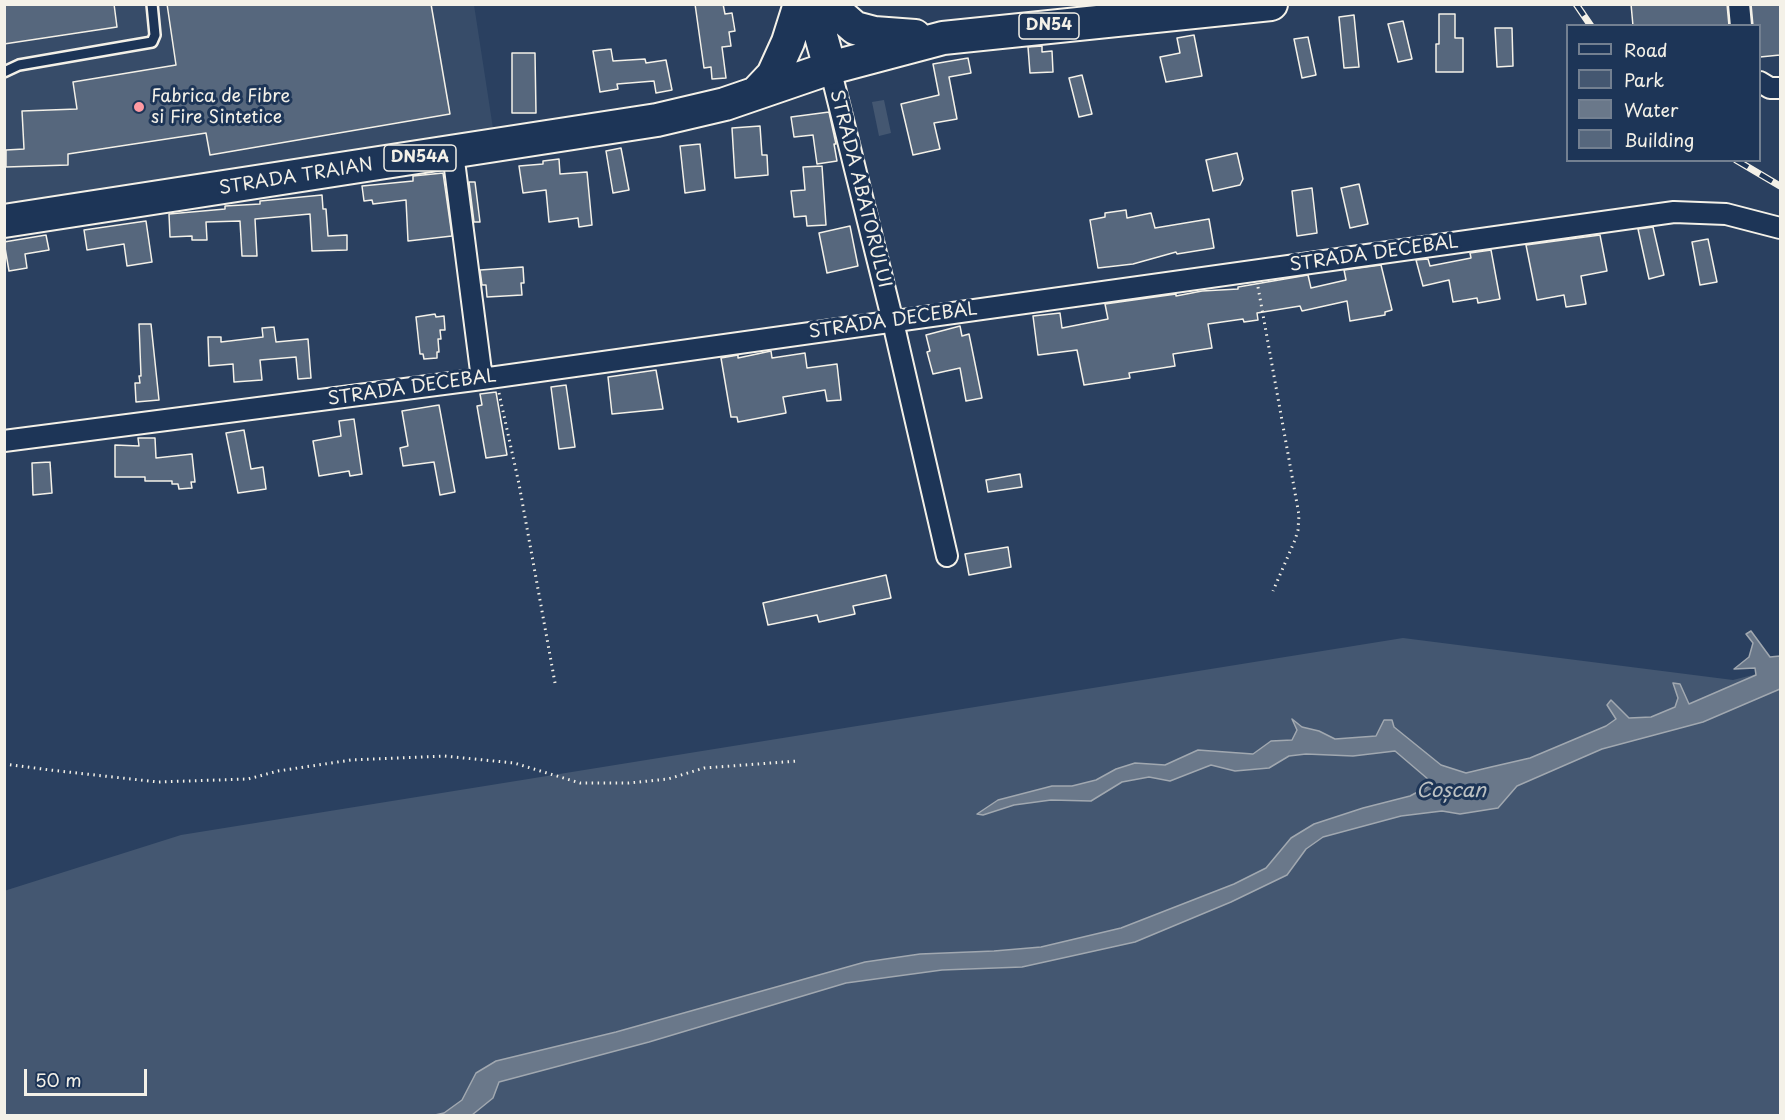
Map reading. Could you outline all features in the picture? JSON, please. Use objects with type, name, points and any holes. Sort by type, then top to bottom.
[{"type":"main road","points":[[756,93],[773,75],[788,42],[800,4]]},
{"type":"main road","name":"DN54","points":[[839,65],[943,38],[1271,4]]},
{"type":"main road","points":[[825,6],[855,28],[874,33],[943,38]]},
{"type":"main road","points":[[825,6],[839,65]]},
{"type":"main road","name":"STRADA TRAIAN","points":[[4,221],[657,120],[756,93],[839,65]]},
{"type":"street","points":[[1739,4],[1741,24]]},
{"type":"street","name":"STRADA ABATORULUI","points":[[839,65],[893,322],[947,556]]},
{"type":"street","points":[[1761,83],[1770,88],[1780,88]]},
{"type":"street","points":[[453,153],[489,378]]},
{"type":"street","name":"STRADA DECEBAL","points":[[4,441],[489,378],[1674,212],[1726,214],[1780,228]]},
{"type":"lane","points":[[4,72],[19,65],[152,42],[155,35],[152,4]]},
{"type":"path","points":[[1255,271],[1299,515],[1295,540],[1273,591]]},
{"type":"path","points":[[489,378],[519,484],[555,683]]},
{"type":"path","points":[[4,764],[158,782],[248,779],[278,771],[342,761],[444,756],[514,763],[580,783],[629,783],[668,779],[704,768],[798,761]]},
{"type":"shaded area","points":[[4,5],[474,5],[494,135],[5,208]]},
{"type":"green space","points":[[884,100],[891,133],[879,136],[872,102]]},
{"type":"green space","points":[[1403,638],[1733,680],[1780,668],[1780,1115],[5,1115],[4,891],[181,835]]},
{"type":"water","name":"Coșcan","points":[[1751,631],[1770,657],[1780,656],[1780,689],[1703,722],[1602,749],[1517,786],[1498,808],[1460,814],[1442,811],[1401,816],[1323,837],[1306,849],[1287,875],[1231,902],[1135,942],[1022,967],[942,970],[846,983],[649,1042],[499,1082],[493,1098],[472,1115],[435,1115],[444,1113],[462,1100],[476,1073],[496,1061],[616,1032],[865,962],[920,954],[1041,947],[1121,928],[1234,884],[1266,868],[1291,838],[1314,824],[1410,796],[1427,787],[1429,780],[1395,751],[1353,756],[1306,754],[1289,756],[1269,768],[1235,771],[1211,765],[1170,781],[1149,777],[1122,782],[1091,801],[1051,800],[1014,805],[983,815],[977,814],[998,800],[1052,786],[1072,786],[1096,780],[1116,769],[1135,763],[1165,765],[1198,750],[1253,754],[1271,741],[1292,740],[1297,730],[1292,719],[1302,727],[1319,731],[1335,739],[1376,736],[1384,720],[1392,720],[1394,727],[1441,765],[1466,773],[1530,758],[1606,726],[1616,719],[1607,705],[1611,700],[1629,718],[1651,717],[1675,707],[1678,698],[1673,683],[1680,684],[1689,704],[1756,675],[1755,668],[1734,669],[1749,657],[1753,643],[1746,634]]},
{"type":"building","points":[[4,4],[114,4],[117,27],[4,44]]},
{"type":"building","points":[[167,4],[431,4],[450,114],[210,155],[206,133],[68,154],[68,165],[6,167],[6,150],[24,149],[22,111],[77,109],[73,82],[176,65]]},
{"type":"building","points":[[695,4],[723,4],[725,14],[732,13],[735,31],[729,32],[731,46],[722,47],[726,78],[712,79],[711,67],[704,68]]},
{"type":"building","points":[[1631,4],[1727,4],[1729,24],[1633,24]]},
{"type":"building","points":[[1751,4],[1780,4],[1780,55],[1761,57],[1761,24],[1753,24]]},
{"type":"building","points":[[1439,14],[1455,14],[1455,38],[1463,38],[1463,72],[1436,72]]},
{"type":"building","points":[[1354,15],[1359,67],[1344,68],[1339,17]]},
{"type":"building","points":[[1403,21],[1412,59],[1398,62],[1388,24]]},
{"type":"building","points":[[1495,28],[1512,28],[1513,66],[1497,67]]},
{"type":"building","points":[[1194,35],[1202,76],[1166,82],[1160,57],[1180,53],[1177,38]]},
{"type":"building","points":[[1308,37],[1316,75],[1302,78],[1294,39]]},
{"type":"building","points":[[1042,46],[1042,52],[1052,51],[1053,72],[1030,73],[1028,47]]},
{"type":"building","points":[[611,49],[613,61],[645,59],[646,63],[666,60],[672,90],[656,93],[654,81],[617,84],[618,89],[600,92],[593,51]]},
{"type":"building","points":[[512,53],[535,53],[536,113],[512,113]]},
{"type":"building","points":[[968,58],[971,73],[949,77],[957,119],[934,123],[940,149],[913,155],[901,104],[939,95],[933,64]]},
{"type":"building","points":[[1082,75],[1092,114],[1079,117],[1069,78]]},
{"type":"building","points":[[829,112],[837,161],[817,164],[813,135],[794,137],[791,117]]},
{"type":"building","points":[[760,126],[762,155],[767,155],[768,175],[735,178],[732,128]]},
{"type":"building","points":[[700,144],[705,190],[685,193],[680,146]]},
{"type":"building","points":[[621,148],[629,190],[613,193],[606,151]]},
{"type":"building","points":[[1237,153],[1243,179],[1240,185],[1213,191],[1206,160]]},
{"type":"building","points":[[559,159],[560,174],[587,172],[592,225],[579,227],[578,218],[549,222],[546,190],[523,193],[519,166],[543,164],[543,161]]},
{"type":"building","points":[[822,166],[826,225],[807,226],[806,216],[794,217],[791,191],[805,190],[803,167]]},
{"type":"building","points":[[443,173],[452,236],[408,241],[406,200],[373,204],[372,200],[364,201],[362,186],[413,181],[413,176]]},
{"type":"building","points":[[469,182],[475,182],[480,222],[474,222]]},
{"type":"building","points":[[1359,184],[1368,224],[1350,228],[1341,188]]},
{"type":"building","points":[[1312,188],[1317,233],[1297,236],[1292,191]]},
{"type":"building","points":[[322,195],[323,209],[326,209],[328,236],[347,235],[347,250],[312,251],[310,214],[255,219],[257,256],[242,256],[240,221],[206,222],[207,240],[192,240],[192,236],[170,237],[169,214],[225,209],[225,206],[260,204],[260,201]]},
{"type":"building","points":[[1126,210],[1127,218],[1151,213],[1155,228],[1209,219],[1214,248],[1177,254],[1176,252],[1133,264],[1098,268],[1090,220],[1105,217],[1105,213]]},
{"type":"building","points":[[146,221],[152,262],[127,266],[124,244],[87,250],[84,230]]},
{"type":"building","points":[[850,226],[858,266],[827,273],[819,233]]},
{"type":"building","points":[[1653,227],[1664,275],[1649,279],[1638,229]]},
{"type":"building","points":[[46,235],[49,250],[25,254],[27,268],[9,271],[4,242]]},
{"type":"building","points":[[1600,235],[1607,271],[1581,276],[1586,304],[1566,307],[1564,295],[1537,300],[1526,245]]},
{"type":"building","points":[[1708,239],[1717,282],[1700,285],[1692,242]]},
{"type":"building","points":[[1491,250],[1500,299],[1478,303],[1477,298],[1453,302],[1449,280],[1423,286],[1416,260],[1428,259],[1430,266],[1471,258],[1470,253]]},
{"type":"building","points":[[1381,265],[1392,310],[1385,312],[1385,315],[1350,321],[1347,301],[1302,311],[1300,306],[1257,313],[1258,320],[1244,322],[1243,319],[1208,324],[1212,348],[1173,354],[1175,366],[1129,373],[1130,378],[1084,385],[1077,350],[1038,355],[1033,316],[1060,313],[1062,328],[1108,319],[1105,304],[1202,291],[1238,289],[1238,287],[1308,275],[1311,288],[1346,280],[1344,270]]},
{"type":"building","points":[[523,267],[522,295],[487,297],[486,285],[482,285],[480,270]]},
{"type":"building","points":[[435,314],[436,317],[444,316],[445,330],[440,330],[441,339],[438,339],[437,358],[424,359],[423,354],[420,354],[416,317]]},
{"type":"building","points":[[139,324],[151,324],[159,400],[136,402],[135,383],[140,383],[139,376],[141,376]]},
{"type":"building","points":[[960,326],[962,336],[969,334],[982,398],[966,401],[960,368],[933,374],[927,352],[930,351],[926,335]]},
{"type":"building","points":[[274,327],[276,342],[308,339],[311,378],[298,379],[296,357],[260,360],[262,380],[234,382],[233,364],[209,366],[208,337],[221,337],[221,342],[263,337],[262,328]]},
{"type":"building","points":[[771,351],[772,358],[805,353],[807,368],[837,364],[841,400],[827,401],[825,390],[783,397],[786,413],[738,422],[737,417],[731,417],[721,358],[738,355],[738,358]]},
{"type":"building","points":[[656,370],[663,409],[612,414],[608,377]]},
{"type":"building","points":[[566,385],[575,447],[559,449],[551,387]]},
{"type":"building","points":[[496,392],[507,455],[486,458],[477,406],[482,405],[480,394]]},
{"type":"building","points":[[439,405],[455,492],[440,495],[434,462],[403,466],[400,448],[408,446],[402,411]]},
{"type":"building","points":[[354,419],[362,474],[350,476],[349,471],[319,476],[313,441],[341,436],[339,421]]},
{"type":"building","points":[[244,430],[251,469],[263,467],[266,489],[238,493],[226,433]]},
{"type":"building","points":[[138,438],[155,438],[156,458],[192,454],[195,482],[191,482],[192,488],[179,489],[178,484],[172,484],[172,481],[145,481],[145,477],[115,477],[115,445],[139,446]]},
{"type":"building","points":[[50,462],[52,493],[33,495],[32,463]]},
{"type":"building","points":[[1020,474],[1022,487],[988,492],[986,480]]},
{"type":"building","points":[[1008,547],[1011,567],[969,575],[965,554]]},
{"type":"building","points":[[886,575],[891,598],[853,606],[855,614],[819,622],[817,615],[768,625],[763,603]]},
{"type":"railway","points":[[1576,4],[1590,24]]},
{"type":"railway","points":[[1739,162],[1780,186]]},
{"type":"place","name":"Fabrica de Fibre si Fire Sintetice","points":[[139,107]]}]
